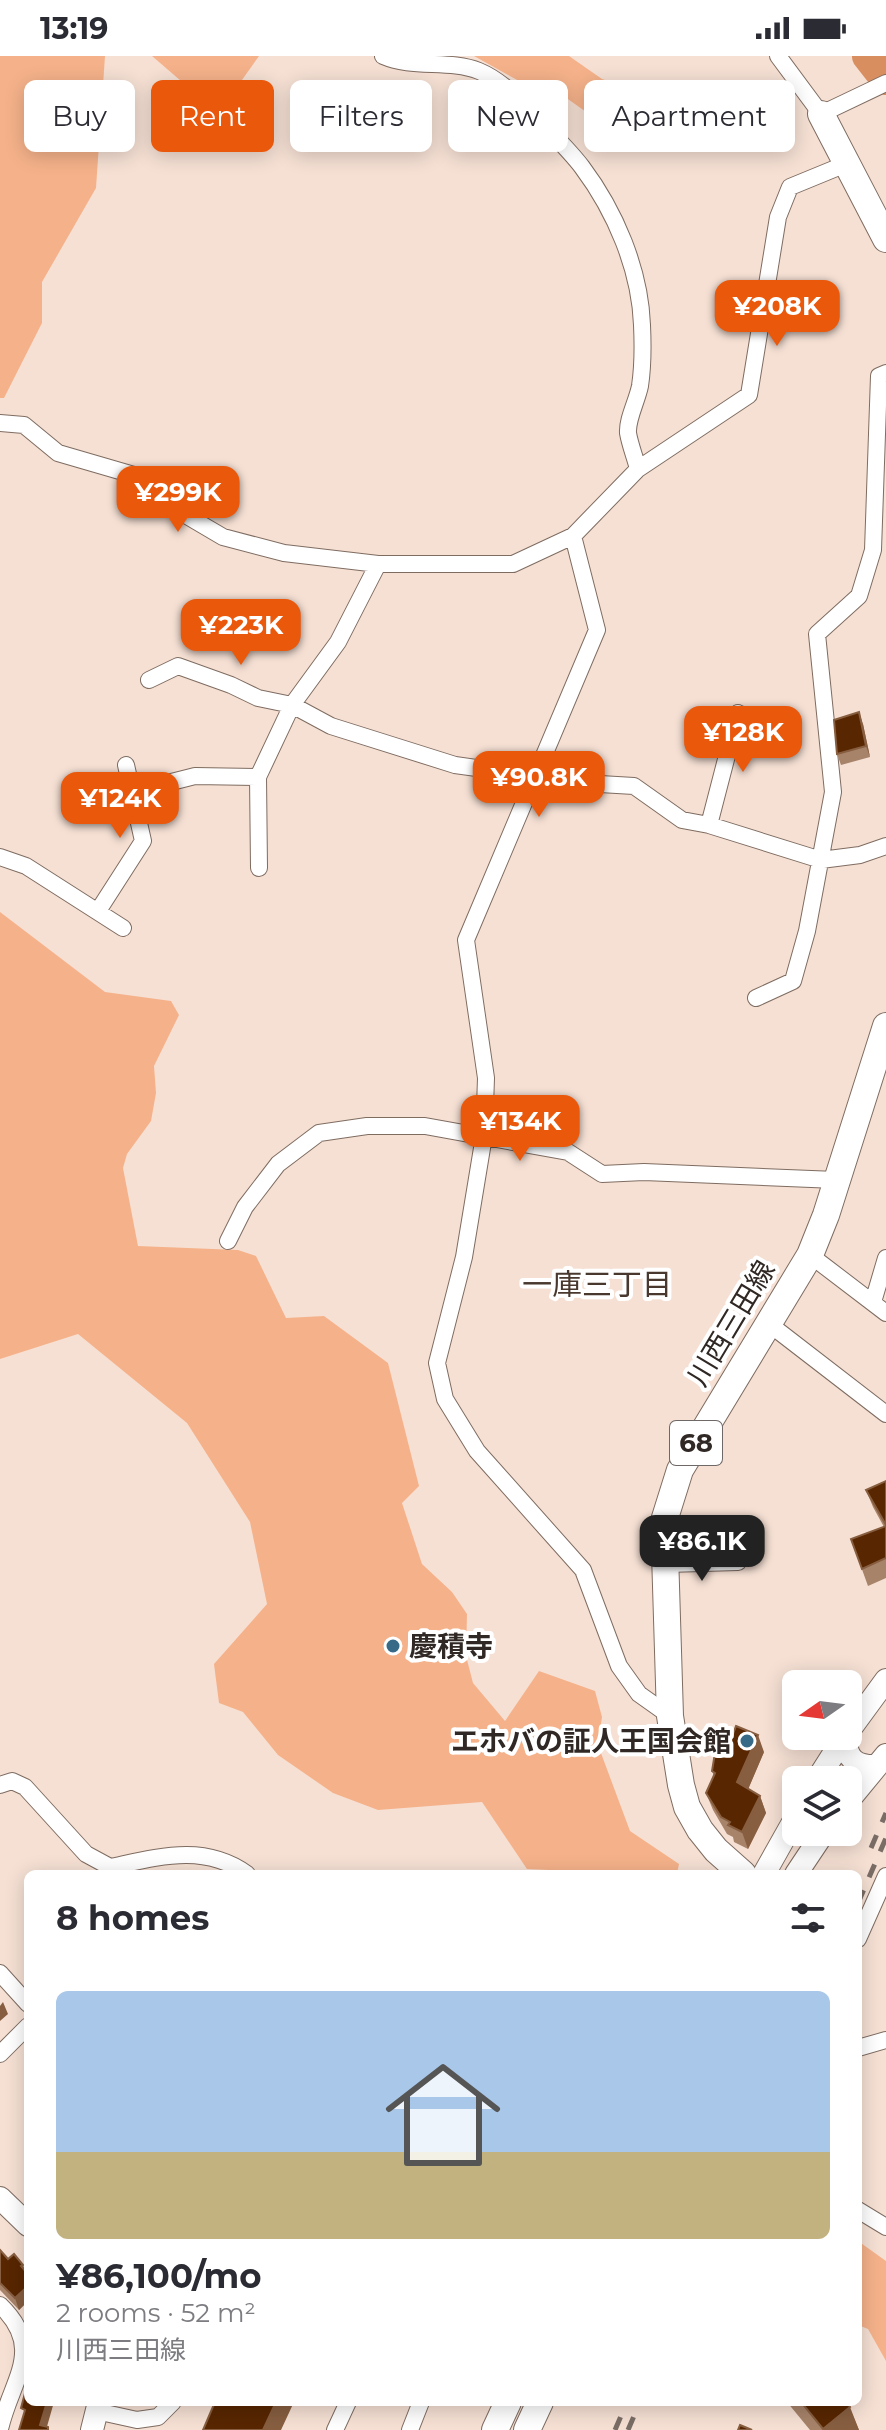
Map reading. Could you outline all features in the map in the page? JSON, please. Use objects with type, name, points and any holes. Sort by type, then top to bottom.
[{"type":"main road","points":[[832,109],[846,164],[886,239]]},
{"type":"main road","name":"川西三田線","points":[[738,1870],[716,1850],[687,1807],[675,1754],[670,1716],[664,1521],[680,1470],[810,1255],[826,1215],[886,1026]]},
{"type":"main road","points":[[495,2430],[506,2406]]},
{"type":"main road","points":[[527,2430],[538,2406]]},
{"type":"street","points":[[383,56],[412,63],[451,64],[480,71],[501,84],[532,112],[580,165],[607,203],[637,285],[642,317],[641,377],[628,431],[638,469]]},
{"type":"street","points":[[778,56],[832,109],[886,83]]},
{"type":"street","points":[[0,423],[24,425],[58,453],[137,476],[160,500],[223,537],[284,553],[378,564],[513,564],[573,536],[638,469],[749,395],[778,217],[790,187],[846,164]]},
{"type":"street","points":[[756,998],[793,981],[807,931],[833,792],[817,634],[859,596],[873,550],[879,376],[886,373]]},
{"type":"street","points":[[573,536],[597,630],[466,940],[486,1078],[484,1136],[464,1257],[437,1363],[445,1399],[477,1451],[583,1570],[619,1666],[639,1694],[670,1716]]},
{"type":"street","points":[[259,868],[258,777],[292,705],[338,642],[378,564]]},
{"type":"street","points":[[149,680],[178,666],[258,698],[292,705],[331,726],[455,765],[634,786],[682,820],[709,825],[821,860],[860,855],[886,846]]},
{"type":"street","points":[[709,825],[738,713]]},
{"type":"street","points":[[98,911],[143,841],[126,765]]},
{"type":"street","points":[[132,792],[195,776],[258,777]]},
{"type":"street","points":[[0,857],[26,866],[123,928]]},
{"type":"street","points":[[228,1241],[245,1207],[278,1164],[319,1133],[367,1126],[425,1126],[568,1152],[602,1174],[644,1172],[836,1180]]},
{"type":"street","points":[[810,1255],[879,1307],[886,1258]]},
{"type":"street","points":[[768,1323],[886,1414]]},
{"type":"street","points":[[666,1564],[738,1562]]},
{"type":"street","points":[[862,1713],[886,1680]]},
{"type":"street","points":[[847,1750],[852,1761],[866,1766],[881,1760]]},
{"type":"street","points":[[862,1784],[881,1760]]},
{"type":"street","points":[[0,1785],[12,1781],[25,1787],[86,1854],[110,1867],[159,1857],[197,1854],[241,1870]]},
{"type":"street","points":[[766,1870],[782,1842]]},
{"type":"street","points":[[799,1870],[815,1846]]},
{"type":"street","points":[[862,1930],[886,1876]]},
{"type":"street","points":[[0,1973],[24,2000]]},
{"type":"street","points":[[0,2054],[24,2034]]},
{"type":"street","points":[[862,2047],[886,2040]]},
{"type":"street","points":[[0,2198],[24,2221]]},
{"type":"street","points":[[862,2212],[886,2227]]},
{"type":"street","points":[[0,2305],[21,2332],[24,2348]]},
{"type":"street","points":[[1,2424],[24,2357]]},
{"type":"street","points":[[95,2414],[137,2420],[158,2417],[169,2406]]},
{"type":"street","points":[[335,2430],[346,2406]]},
{"type":"street","points":[[410,2430],[419,2406]]},
{"type":"shaded area","points":[[0,56],[105,56],[103,80],[24,80],[24,152],[98,152],[96,188],[42,282],[42,323],[4,398],[0,398]]},
{"type":"shaded area","points":[[152,56],[259,56],[242,80],[180,80]]},
{"type":"shaded area","points":[[474,56],[569,56],[605,80],[584,80],[584,110],[568,99],[568,80],[517,80]]},
{"type":"shaded area","points":[[0,912],[105,992],[171,1001],[179,1015],[154,1066],[156,1093],[151,1121],[127,1154],[123,1168],[138,1246],[238,1250],[256,1256],[286,1318],[324,1316],[388,1363],[419,1486],[402,1503],[422,1564],[452,1592],[467,1614],[466,1656],[473,1683],[505,1721],[539,1671],[595,1691],[602,1717],[598,1745],[630,1831],[679,1864],[678,1870],[527,1869],[482,1802],[378,1810],[333,1793],[278,1755],[243,1712],[219,1703],[214,1664],[267,1604],[250,1522],[187,1423],[78,1334],[0,1359]]},
{"type":"shaded area","points":[[862,2244],[886,2261],[886,2361],[868,2329],[862,2327]]},
{"type":"building","points":[[859,712],[866,746],[837,754],[834,720]]},
{"type":"building","points":[[886,1481],[886,1525],[866,1490]]},
{"type":"building","points":[[886,1526],[886,1558],[862,1569],[851,1539]]},
{"type":"building","points":[[736,1726],[758,1735],[737,1782],[760,1796],[742,1832],[728,1825],[730,1822],[721,1817],[706,1793],[715,1773],[712,1771],[718,1735],[723,1732],[733,1734]]},
{"type":"building","points":[[0,2250],[8,2259],[14,2254],[23,2265],[24,2290],[15,2298],[0,2283]]},
{"type":"building","points":[[24,2397],[24,2406],[46,2406],[40,2425],[48,2427],[48,2430],[19,2430],[25,2410],[21,2408]]},
{"type":"building","points":[[213,2406],[274,2406],[263,2430],[203,2430]]},
{"type":"building","points":[[804,2406],[849,2406],[850,2407],[823,2429]]},
{"type":"waterway","points":[[868,56],[886,79]]},
{"type":"railway","points":[[871,1848],[886,1813]]},
{"type":"railway","points":[[862,1894],[886,1838]]},
{"type":"railway","points":[[615,2430],[625,2406]]},
{"type":"railway","points":[[628,2430],[638,2406]]},
{"type":"place","name":"慶積寺","points":[[393,1646]]},
{"type":"place","name":"エホバの証人王国会館","points":[[747,1741]]},
{"type":"district","name":"一庫三丁目","points":[[597,1284]]}]
